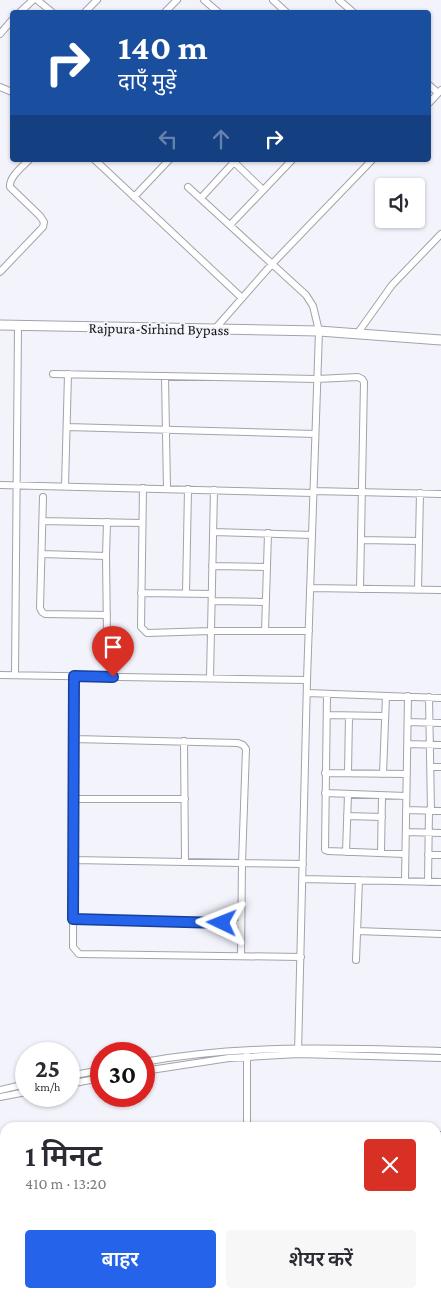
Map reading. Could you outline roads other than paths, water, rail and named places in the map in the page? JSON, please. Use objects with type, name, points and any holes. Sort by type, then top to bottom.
[{"type":"main road","name":"Rajpura-Sirhind Bypass","points":[[0,325],[319,331],[441,340]]},
{"type":"street","points":[[22,10],[33,0]]},
{"type":"street","points":[[37,0],[50,10]]},
{"type":"street","points":[[204,0],[216,10]]},
{"type":"street","points":[[273,0],[284,10]]},
{"type":"street","points":[[339,0],[350,10]]},
{"type":"street","points":[[0,34],[10,22]]},
{"type":"street","points":[[0,272],[44,227],[44,222],[40,216],[10,187],[9,183],[12,178],[26,162]]},
{"type":"street","points":[[100,162],[134,197],[242,298]]},
{"type":"street","points":[[134,197],[167,162]]},
{"type":"street","points":[[200,198],[232,162]]},
{"type":"street","points":[[234,162],[263,190]]},
{"type":"street","points":[[230,225],[290,162]]},
{"type":"street","points":[[214,330],[272,264],[370,162]]},
{"type":"street","points":[[188,187],[301,290],[313,306],[319,331],[307,680],[299,1051]]},
{"type":"street","points":[[357,334],[392,285],[441,234]]},
{"type":"street","points":[[15,675],[18,326]]},
{"type":"street","points":[[53,374],[317,379],[358,377],[362,379],[364,382],[360,589]]},
{"type":"street","points":[[65,486],[68,374]]},
{"type":"street","points":[[165,376],[167,489]]},
{"type":"street","points":[[67,427],[315,434]]},
{"type":"street","points":[[0,485],[441,494]]},
{"type":"street","points":[[143,488],[141,627],[143,630],[147,633],[309,631]]},
{"type":"street","points":[[186,594],[188,490]]},
{"type":"street","points":[[210,678],[214,490]]},
{"type":"street","points":[[418,590],[420,493]]},
{"type":"street","points":[[43,497],[40,608],[42,612],[45,614],[106,615]]},
{"type":"street","points":[[43,521],[142,523]]},
{"type":"street","points":[[107,522],[107,636]]},
{"type":"street","points":[[213,532],[312,535]]},
{"type":"street","points":[[265,631],[268,533]]},
{"type":"street","points":[[361,540],[419,542]]},
{"type":"street","points":[[42,554],[106,556]]},
{"type":"street","points":[[212,566],[267,567]]},
{"type":"street","points":[[310,588],[441,590]]},
{"type":"street","points":[[142,593],[186,594],[266,602]]},
{"type":"street","points":[[0,675],[307,680]]},
{"type":"street","points":[[74,676],[73,947],[75,951],[80,954],[301,958]]},
{"type":"street","points":[[307,693],[441,698]]},
{"type":"street","points":[[327,694],[325,850],[405,854]]},
{"type":"street","points":[[382,774],[386,696]]},
{"type":"street","points":[[405,881],[408,696]]},
{"type":"street","points":[[428,882],[431,767],[429,697]]},
{"type":"street","points":[[327,715],[385,716]]},
{"type":"street","points":[[348,773],[349,716]]},
{"type":"street","points":[[408,722],[441,723]]},
{"type":"street","points":[[74,739],[184,741],[238,743],[243,745],[246,749],[241,956]]},
{"type":"street","points":[[184,741],[185,862]]},
{"type":"street","points":[[408,744],[441,745]]},
{"type":"street","points":[[431,767],[441,767]]},
{"type":"street","points":[[325,773],[407,774]]},
{"type":"street","points":[[325,793],[406,796]]},
{"type":"street","points":[[346,852],[348,794]]},
{"type":"street","points":[[381,853],[382,796]]},
{"type":"street","points":[[73,798],[185,799]]},
{"type":"street","points":[[406,810],[441,811]]},
{"type":"street","points":[[348,816],[382,817]]},
{"type":"street","points":[[406,832],[441,833]]},
{"type":"street","points":[[428,855],[441,855]]},
{"type":"street","points":[[73,860],[303,864]]},
{"type":"street","points":[[303,879],[441,882]]},
{"type":"street","points":[[356,960],[359,880]]},
{"type":"street","points":[[73,919],[241,924]]},
{"type":"street","points":[[357,931],[441,934]]},
{"type":"street","points":[[299,1051],[441,1058]]},
{"type":"street","points":[[155,1061],[299,1051],[441,1051]]},
{"type":"street","points":[[155,1069],[247,1054]]},
{"type":"street","points":[[247,1054],[247,1122]]},
{"type":"street","points":[[0,1090],[15,1087]]},
{"type":"street","points":[[0,1097],[15,1094]]}]
